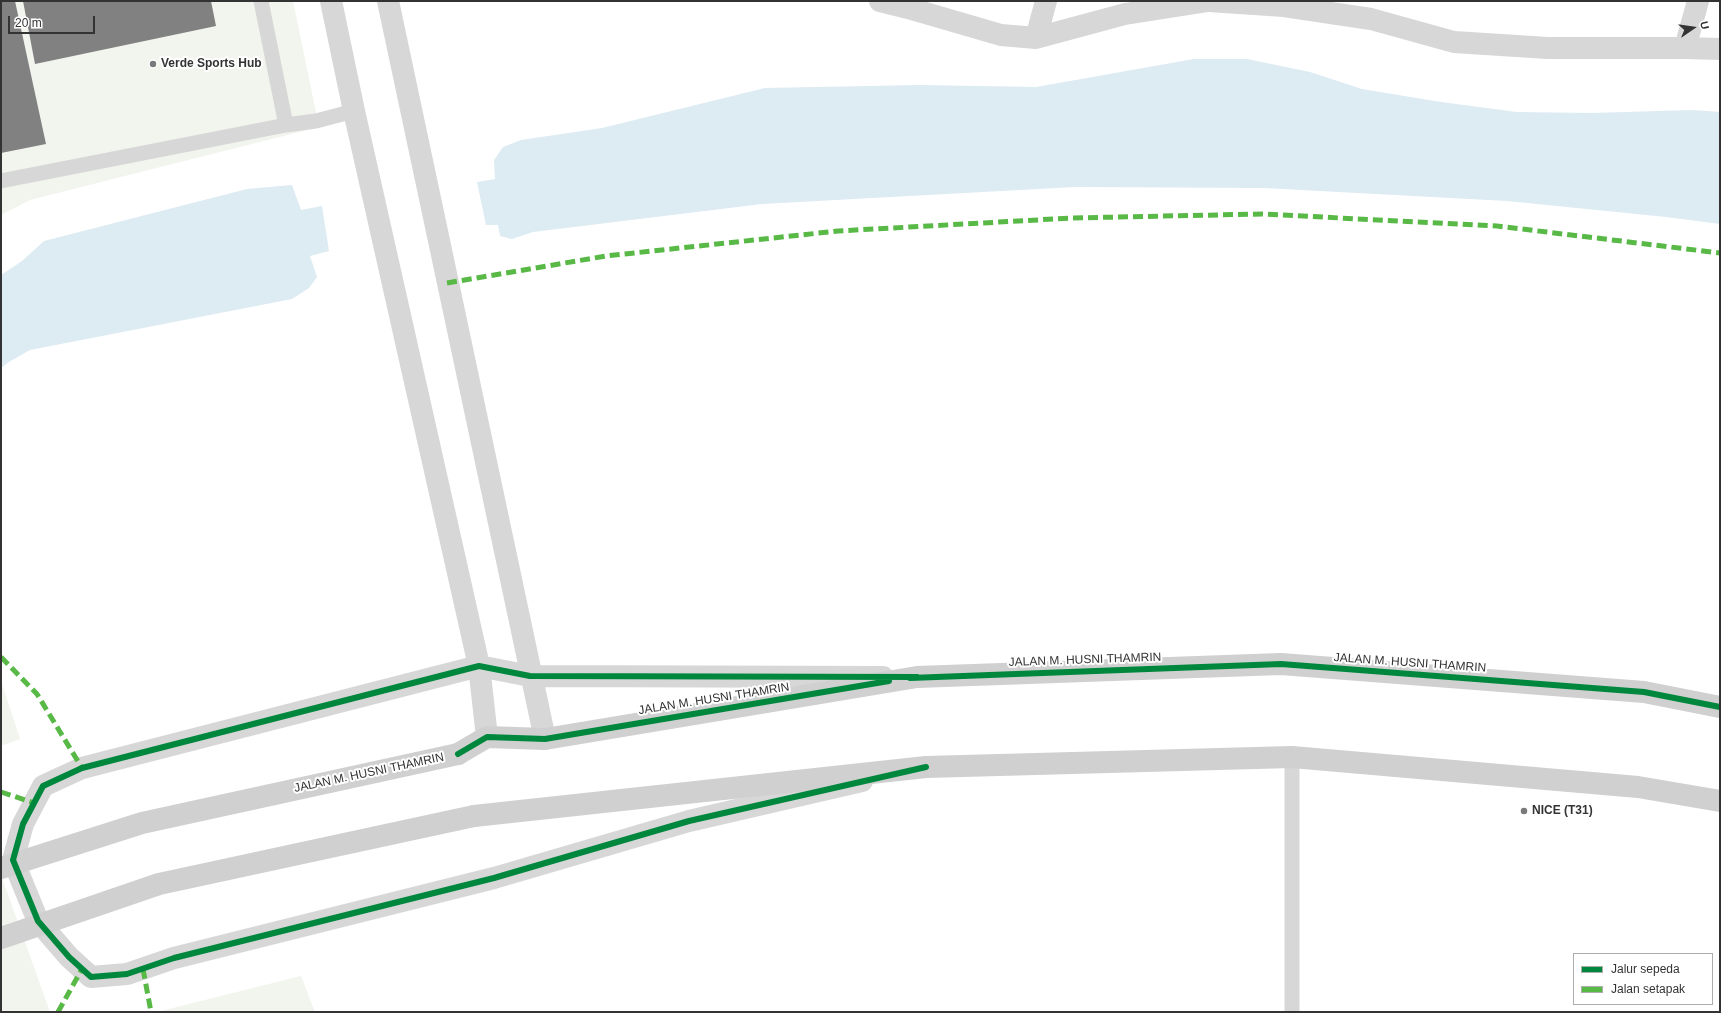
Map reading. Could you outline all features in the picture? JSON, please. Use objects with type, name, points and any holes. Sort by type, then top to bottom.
[{"type":"main road","name":"JALAN M. HUSNI THAMRIN","points":[[1,868],[142,823],[458,754],[487,738],[545,739],[917,677],[1280,664],[1644,692],[1720,707]]},
{"type":"main road","points":[[1,938],[159,884],[474,816],[926,767],[1292,757],[1638,787],[1720,801]]},
{"type":"street","points":[[331,1],[354,111],[479,666],[487,738]]},
{"type":"street","points":[[388,1],[530,676],[545,739]]},
{"type":"street","points":[[880,1],[1001,35],[1036,38],[1124,14],[1208,1],[1373,10],[1454,42],[1548,48],[1720,49]]},
{"type":"street","points":[[1036,38],[1046,1]]},
{"type":"street","points":[[1684,48],[1698,1]]},
{"type":"street","points":[[917,677],[530,676],[479,666],[82,768],[43,786],[23,824],[13,860],[38,921],[69,957],[91,977],[127,974],[174,958],[494,878],[689,821],[926,767]]},
{"type":"lane","points":[[261,1],[286,125]]},
{"type":"lane","points":[[1,182],[316,120],[354,111]]},
{"type":"lane","points":[[1292,757],[1292,1012]]},
{"type":"shaded area","name":"Verde Sports Hub","points":[[1,1],[293,1],[319,127],[30,200],[1,215]]},
{"type":"shaded area","points":[[1194,59],[1247,59],[1310,72],[1362,89],[1441,102],[1517,112],[1592,113],[1692,110],[1720,112],[1720,224],[1507,201],[1264,188],[1075,187],[762,204],[533,232],[512,239],[500,236],[498,225],[486,225],[477,182],[495,179],[494,160],[503,147],[521,140],[602,128],[765,88],[921,85],[1036,87]]},
{"type":"shaded area","points":[[292,185],[301,210],[322,206],[329,251],[310,256],[317,277],[309,288],[292,299],[30,350],[1,368],[1,275],[22,261],[44,241],[247,189]]},
{"type":"shaded area","points":[[1,681],[20,739],[1,746]]},
{"type":"shaded area","points":[[1,875],[50,1012],[1,1012]]},
{"type":"shaded area","points":[[301,976],[315,1012],[157,1012]]},
{"type":"building","points":[[1,1],[15,1],[46,144],[1,153]]},
{"type":"building","points":[[23,1],[211,1],[216,26],[35,64]]},
{"type":"marked path","points":[[447,283],[606,256],[838,231],[1072,218],[1262,214],[1497,226],[1720,253]]},
{"type":"marked path","points":[[1,657],[37,694],[82,768]]},
{"type":"marked path","points":[[1,792],[34,803]]},
{"type":"marked path","points":[[58,1012],[82,969]]},
{"type":"marked path","points":[[143,969],[151,1012]]},
{"type":"cycle path","points":[[910,678],[1281,664],[1644,692],[1720,707]]},
{"type":"cycle path","points":[[917,677],[530,676],[479,666],[82,768],[43,786],[23,824],[13,860],[38,921],[69,957],[91,977],[127,974],[174,958],[494,878],[689,821],[926,767]]},
{"type":"cycle path","points":[[458,754],[487,737],[545,739],[889,681]]},
{"type":"place","name":"Verde Sports Hub","points":[[153,64]]},
{"type":"place","name":"NICE (T31)","points":[[1524,811]]}]
